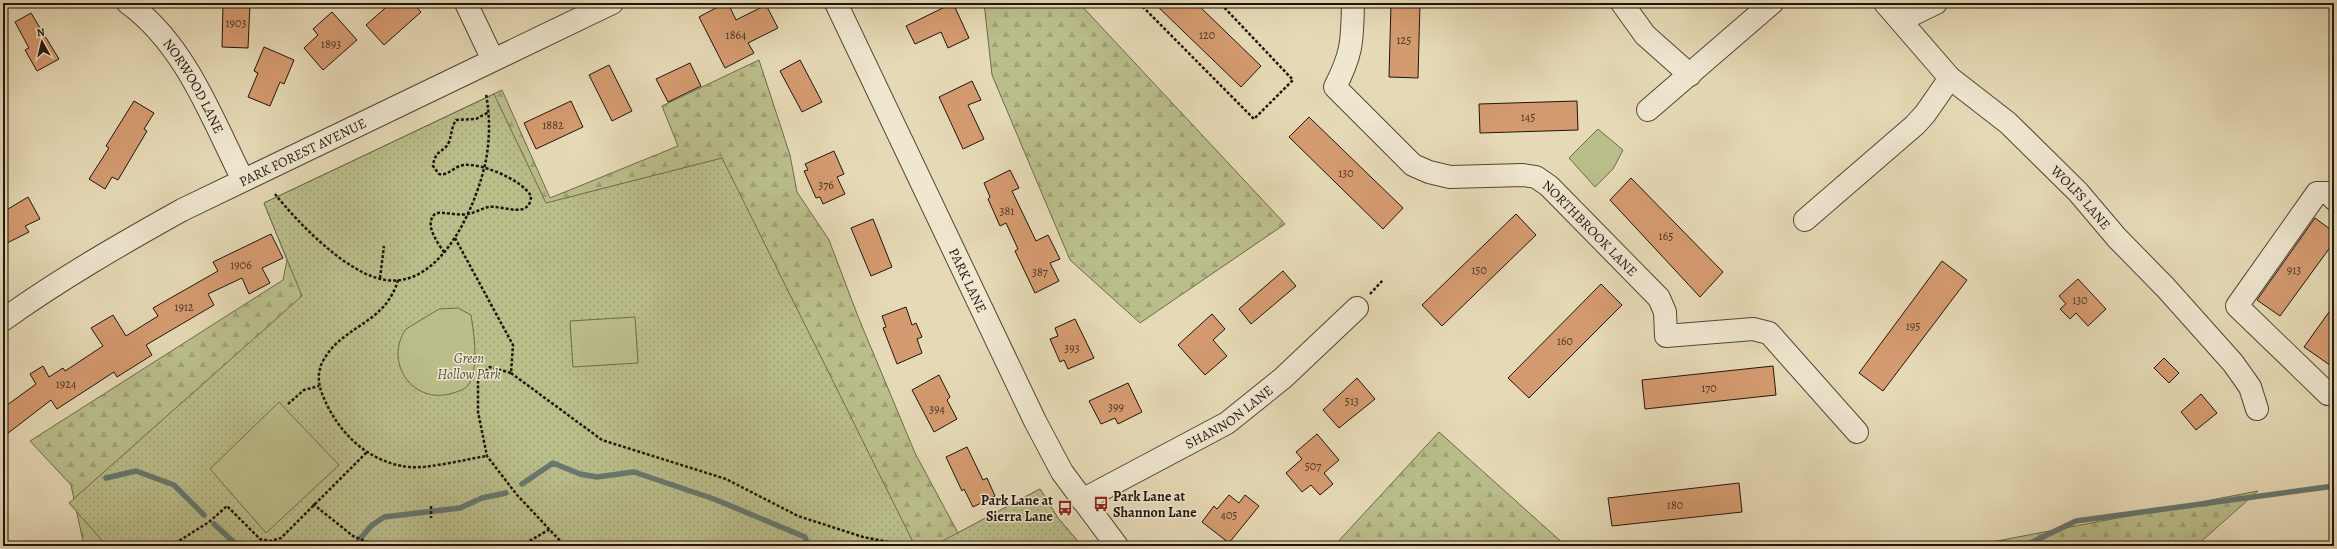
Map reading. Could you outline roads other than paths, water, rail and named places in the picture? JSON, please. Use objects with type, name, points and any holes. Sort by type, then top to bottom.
[{"type":"street","name":"NORWOOD LANE","points":[[128,3],[162,34],[186,68],[243,180]]},
{"type":"street","points":[[466,3],[493,60]]},
{"type":"street","name":"PARK FOREST AVENUE","points":[[3,320],[38,295],[123,242],[243,180],[612,3]]},
{"type":"street","name":"PARK LANE","points":[[836,3],[1035,421],[1062,472],[1117,546]]},
{"type":"street","name":"NORTHBROOK LANE","points":[[1353,3],[1351,48],[1347,64],[1335,86],[1413,165],[1429,172],[1450,177],[1523,175],[1536,177],[1548,186],[1659,298],[1665,312],[1666,336],[1753,329],[1769,333],[1858,432]]},
{"type":"street","points":[[1622,3],[1644,34],[1690,75]]},
{"type":"street","points":[[1648,110],[1772,3]]},
{"type":"street","name":"WOLFS LANE","points":[[1886,3],[1950,78],[2008,123],[2078,192],[2117,238],[2166,288],[2233,363],[2250,387],[2257,409]]},
{"type":"street","points":[[1901,20],[1936,3]]},
{"type":"street","points":[[1804,220],[1915,124],[1925,114],[1950,78]]},
{"type":"street","points":[[2334,199],[2329,193],[2317,193],[2237,306],[2328,394],[2334,393]]},
{"type":"street","name":"SHANNON LANE","points":[[1082,500],[1227,423],[1283,378],[1357,308]]},
{"type":"waterway","points":[[522,484],[553,463],[580,474],[597,477],[634,472],[714,499],[805,537],[808,546]]},
{"type":"waterway","points":[[106,478],[136,471],[174,485],[204,515]]},
{"type":"waterway","points":[[2024,546],[2076,521],[2334,486]]},
{"type":"waterway","points":[[354,546],[371,526],[384,517],[460,508],[482,498],[506,493]]},
{"type":"waterway","points":[[214,524],[238,546]]},
{"type":"place","name":"Park Lane at Shannon Lane","points":[[1101,504]]},
{"type":"place","name":"Park Lane at Sierra Lane","points":[[1065,508]]},
{"type":"park label","name":"Green Hollow Park","points":[[469,366]]}]
